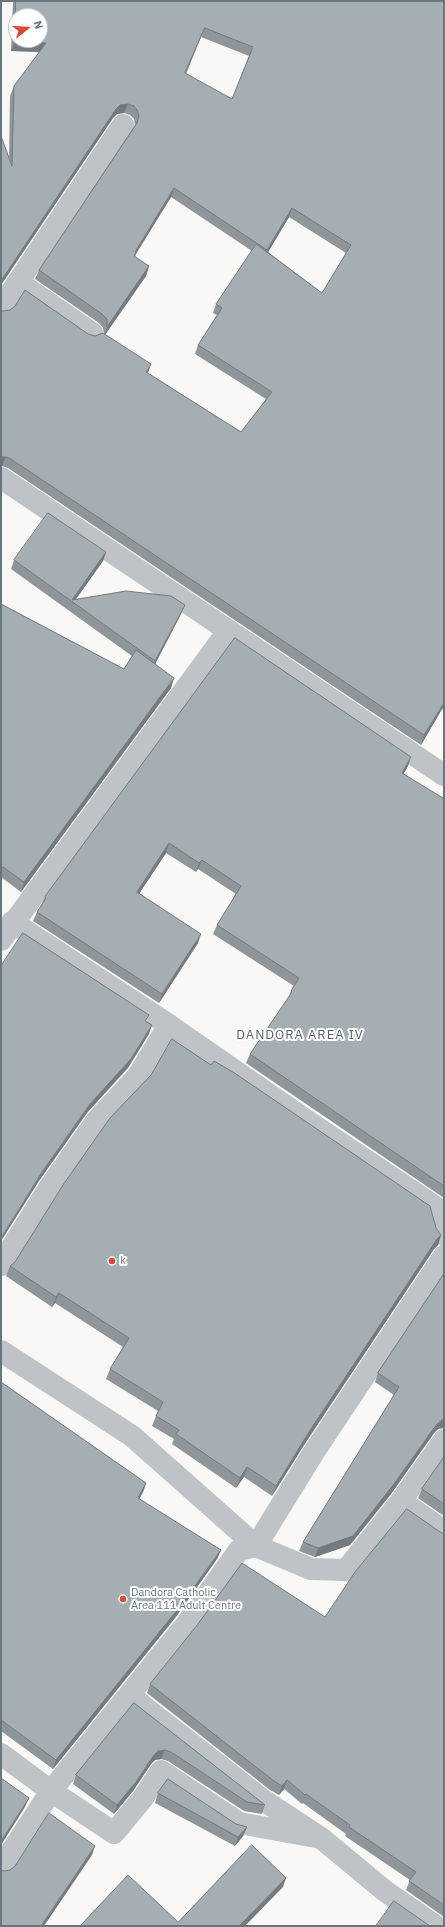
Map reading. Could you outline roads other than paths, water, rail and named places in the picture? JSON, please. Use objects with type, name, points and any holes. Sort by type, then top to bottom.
[{"type":"street","points":[[1,308],[123,125]]},
{"type":"street","points":[[18,282],[92,333]]},
{"type":"street","points":[[1,478],[444,776]]},
{"type":"street","points":[[228,631],[7,931],[169,1025],[303,1118],[438,1208],[444,1235]]},
{"type":"street","points":[[1,1265],[49,1188],[97,1120],[138,1076],[169,1025]]},
{"type":"street","points":[[1,1868],[51,1791],[185,1626],[239,1550],[256,1546],[314,1452],[444,1256]]},
{"type":"street","points":[[1,1351],[132,1436],[256,1546],[311,1569],[346,1570],[401,1501],[444,1440]]},
{"type":"street","points":[[401,1501],[444,1531]]},
{"type":"street","points":[[131,1693],[138,1703],[263,1800],[321,1838],[385,1891],[436,1926]]},
{"type":"street","points":[[1,1754],[51,1791],[114,1833],[144,1798],[161,1770],[239,1823],[321,1838]]},
{"type":"place","name":"k","points":[[112,1261]]},
{"type":"place","name":"Dandora Catholic Area 111 Adult Centre","points":[[123,1599]]},
{"type":"district","name":"DANDORA AREA IV","points":[[300,1035]]}]
